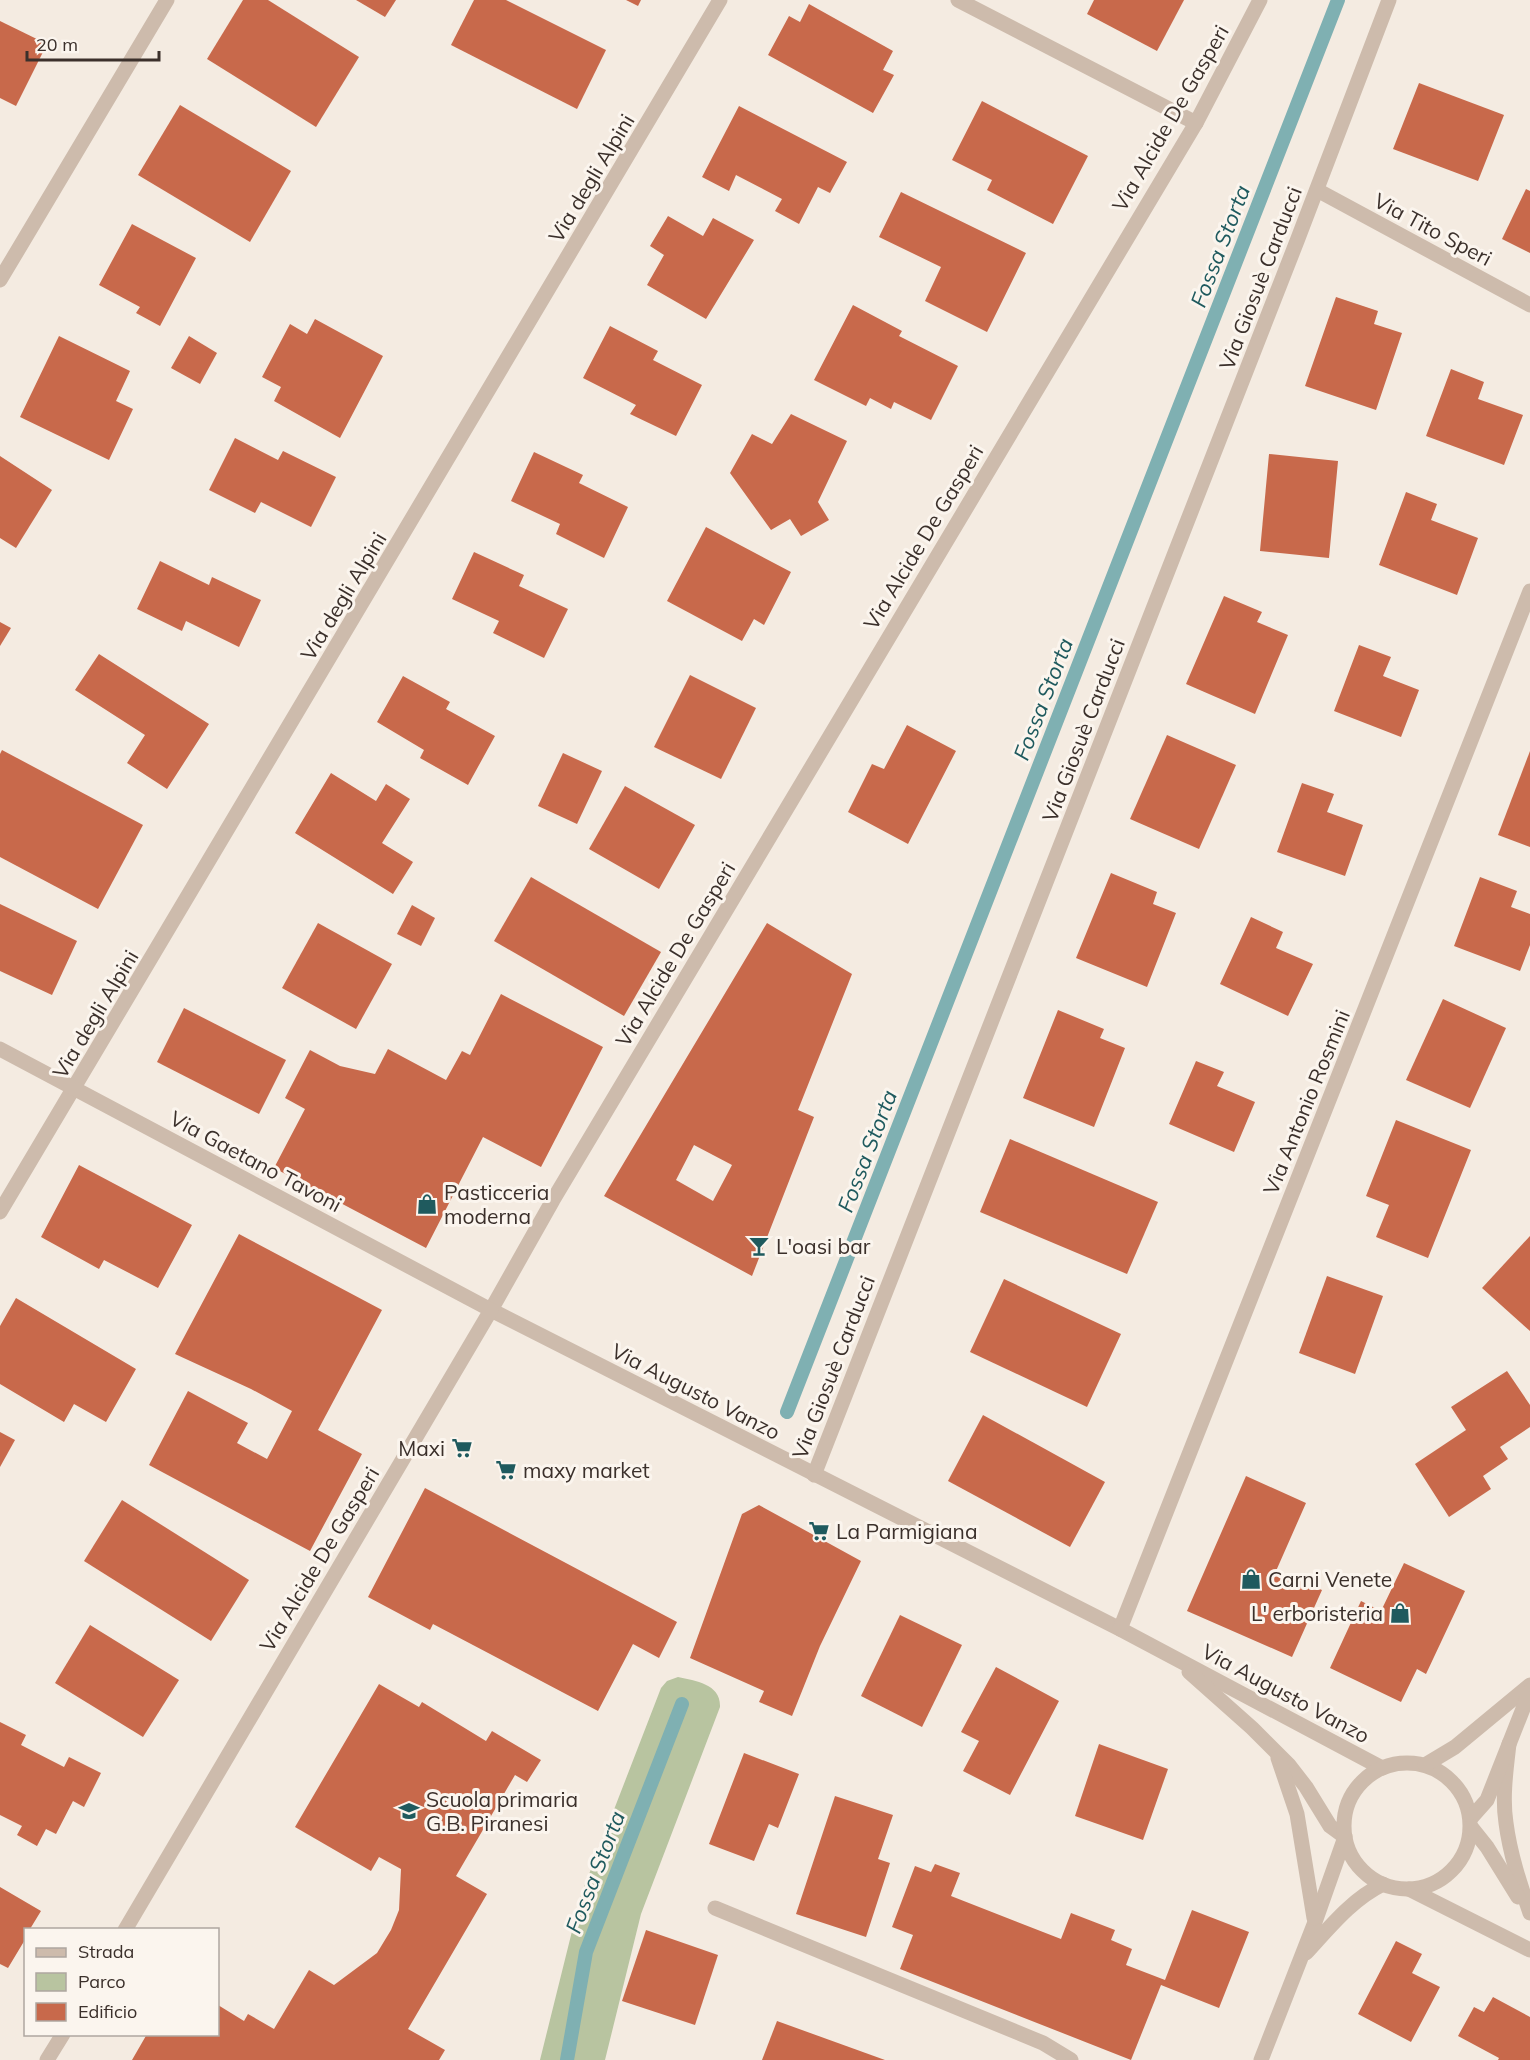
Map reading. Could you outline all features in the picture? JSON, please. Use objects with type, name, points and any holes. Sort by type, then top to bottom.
[{"type":"street","points":[[0,280],[167,0]]},
{"type":"street","name":"Via degli Alpini","points":[[0,1212],[720,0]]},
{"type":"street","points":[[958,0],[1196,123]]},
{"type":"street","name":"Via Alcide De Gasperi","points":[[126,1928],[491,1310],[565,1179],[1196,123],[1260,0]]},
{"type":"street","name":"Via Giosuè Carducci","points":[[814,1475],[1317,190],[1389,0]]},
{"type":"street","name":"Via Tito Speri","points":[[1317,190],[1530,304]]},
{"type":"street","name":"Via Antonio Rosmini","points":[[1120,1629],[1530,591]]},
{"type":"street","name":"Via Gaetano Tavoni","points":[[0,1049],[491,1310]]},
{"type":"street","name":"Via Augusto Vanzo","points":[[491,1310],[1120,1629],[1382,1768]]},
{"type":"street","name":"Via Augusto Vanzo","points":[[1171,1656],[1289,1765],[1306,1787],[1330,1826],[1345,1837]]},
{"type":"street","points":[[1425,1765],[1455,1747],[1530,1685]]},
{"type":"street","points":[[1471,1823],[1487,1800],[1530,1690]]},
{"type":"street","points":[[1509,1744],[1505,1781],[1505,1822],[1520,1884],[1530,1913]]},
{"type":"street","points":[[1276,1752],[1297,1814],[1315,1922]]},
{"type":"street","name":"Via Augusto Vanzo","points":[[1403,1762],[1425,1765],[1442,1773],[1457,1786],[1467,1803],[1471,1823],[1467,1848],[1458,1864],[1444,1877],[1428,1886],[1409,1889],[1396,1888],[1383,1884],[1365,1873],[1352,1857],[1345,1837],[1344,1816],[1352,1796],[1364,1779],[1382,1768],[1403,1762]]},
{"type":"street","name":"Via Augusto Vanzo","points":[[1471,1823],[1530,1918]]},
{"type":"street","points":[[1260,2060],[1315,1922],[1345,1837]]},
{"type":"street","points":[[1300,1959],[1364,1893],[1383,1884]]},
{"type":"street","name":"Via Augusto Vanzo","points":[[1409,1889],[1530,1950]]},
{"type":"street","points":[[715,1908],[1043,2043],[1071,2060]]},
{"type":"street","points":[[47,2060],[62,2036]]},
{"type":"green space","points":[[678,1677],[712,1688],[719,1699],[720,1707],[641,1914],[605,2060],[540,2060],[581,1895],[661,1688],[667,1681]]},
{"type":"building","points":[[243,0],[268,0],[359,57],[316,127],[207,59]]},
{"type":"building","points":[[356,0],[396,0],[385,17]]},
{"type":"building","points":[[474,0],[506,0],[606,50],[577,109],[451,45]]},
{"type":"building","points":[[626,0],[641,0],[638,6]]},
{"type":"building","points":[[1094,0],[1184,0],[1157,51],[1087,14]]},
{"type":"building","points":[[809,4],[893,51],[883,70],[894,75],[873,113],[768,55],[789,16],[800,22]]},
{"type":"building","points":[[0,21],[47,44],[16,106],[0,98]]},
{"type":"building","points":[[1419,83],[1504,115],[1478,181],[1393,149]]},
{"type":"building","points":[[982,101],[1088,156],[1053,224],[987,190],[992,180],[952,160]]},
{"type":"building","points":[[180,105],[291,171],[250,242],[138,175]]},
{"type":"building","points":[[739,106],[847,162],[830,193],[818,187],[799,224],[775,211],[782,199],[736,175],[729,191],[702,177]]},
{"type":"building","points":[[1526,189],[1530,191],[1530,253],[1502,239]]},
{"type":"building","points":[[901,192],[1026,253],[987,332],[925,301],[941,267],[879,237]]},
{"type":"building","points":[[668,216],[703,236],[713,218],[754,240],[706,319],[647,285],[664,255],[650,246]]},
{"type":"building","points":[[132,224],[196,258],[160,326],[136,313],[140,307],[99,285]]},
{"type":"building","points":[[1336,297],[1378,311],[1374,324],[1402,333],[1376,410],[1305,386]]},
{"type":"building","points":[[853,305],[902,331],[899,336],[958,366],[931,420],[894,402],[891,409],[870,398],[866,406],[814,380]]},
{"type":"building","points":[[315,319],[383,356],[340,438],[274,401],[281,387],[262,377],[290,324],[307,334]]},
{"type":"building","points":[[610,326],[658,351],[653,360],[702,385],[676,436],[630,414],[636,405],[583,378]]},
{"type":"building","points":[[59,336],[130,371],[116,401],[133,409],[109,460],[20,417]]},
{"type":"building","points":[[189,336],[217,353],[200,384],[171,368]]},
{"type":"building","points":[[1451,369],[1484,382],[1478,399],[1523,415],[1504,465],[1426,436]]},
{"type":"building","points":[[791,414],[847,441],[818,502],[829,520],[801,536],[790,519],[771,530],[730,473],[752,434],[772,444]]},
{"type":"building","points":[[235,438],[278,460],[283,451],[336,477],[311,527],[261,502],[255,513],[209,490]]},
{"type":"building","points":[[534,452],[583,475],[579,483],[628,507],[604,558],[556,534],[560,524],[511,501]]},
{"type":"building","points":[[1269,454],[1338,461],[1329,558],[1260,551]]},
{"type":"building","points":[[0,456],[52,490],[16,548],[0,538]]},
{"type":"building","points":[[1406,492],[1437,504],[1431,520],[1478,538],[1457,595],[1379,565]]},
{"type":"building","points":[[706,527],[791,572],[764,625],[754,619],[742,641],[667,601]]},
{"type":"building","points":[[474,552],[524,575],[519,586],[568,609],[544,658],[493,633],[499,621],[452,599]]},
{"type":"building","points":[[160,561],[209,585],[212,577],[261,600],[239,647],[186,621],[182,631],[137,609]]},
{"type":"building","points":[[1224,596],[1262,612],[1257,622],[1288,635],[1255,714],[1186,684]]},
{"type":"building","points":[[0,622],[11,628],[0,646]]},
{"type":"building","points":[[1359,645],[1391,657],[1383,676],[1419,690],[1401,737],[1334,711]]},
{"type":"building","points":[[99,654],[209,724],[167,789],[127,763],[145,735],[75,690]]},
{"type":"building","points":[[690,675],[756,708],[721,779],[654,747]]},
{"type":"building","points":[[403,676],[450,702],[446,709],[495,736],[468,785],[420,758],[424,750],[377,722]]},
{"type":"building","points":[[907,725],[956,751],[908,844],[848,812],[872,764],[884,769]]},
{"type":"building","points":[[1167,735],[1236,765],[1199,849],[1130,819]]},
{"type":"building","points":[[2,750],[143,825],[98,909],[0,857],[0,754]]},
{"type":"building","points":[[1530,751],[1530,847],[1498,835]]},
{"type":"building","points":[[563,753],[602,771],[577,824],[538,806]]},
{"type":"building","points":[[331,773],[376,801],[386,784],[410,799],[382,843],[413,862],[393,894],[295,833]]},
{"type":"building","points":[[1302,783],[1334,794],[1327,812],[1363,825],[1345,876],[1277,852]]},
{"type":"building","points":[[625,786],[695,825],[659,889],[589,849]]},
{"type":"building","points":[[1111,873],[1157,892],[1153,904],[1176,913],[1147,987],[1076,958]]},
{"type":"building","points":[[531,877],[661,952],[624,1016],[494,941]]},
{"type":"building","points":[[1480,877],[1517,891],[1511,907],[1530,914],[1530,945],[1520,971],[1454,946]]},
{"type":"building","points":[[0,904],[77,941],[52,995],[0,971]]},
{"type":"building","points":[[412,905],[435,918],[421,946],[397,934]]},
{"type":"building","points":[[1251,917],[1283,932],[1276,948],[1313,964],[1288,1016],[1220,984]]},
{"type":"building","points":[[318,923],[392,964],[356,1029],[282,988]]},
{"type":"building","points":[[767,923],[852,974],[798,1110],[814,1117],[752,1276],[604,1196]],"holes":[[[694,1145],[732,1165],[713,1201],[676,1180]]]},
{"type":"building","points":[[501,994],[603,1047],[541,1167],[483,1137],[426,1248],[274,1168],[305,1109],[285,1098],[310,1050],[340,1066],[375,1074],[388,1049],[446,1080],[462,1051],[470,1055]]},
{"type":"building","points":[[1443,999],[1506,1028],[1470,1108],[1406,1080]]},
{"type":"building","points":[[184,1008],[286,1060],[259,1114],[157,1062]]},
{"type":"building","points":[[1058,1010],[1104,1029],[1100,1038],[1125,1048],[1094,1127],[1023,1098]]},
{"type":"building","points":[[1196,1061],[1224,1072],[1217,1086],[1255,1102],[1234,1152],[1169,1124]]},
{"type":"building","points":[[1396,1120],[1471,1150],[1428,1258],[1376,1237],[1389,1205],[1366,1196]]},
{"type":"building","points":[[1010,1139],[1158,1202],[1127,1274],[980,1212]]},
{"type":"building","points":[[79,1165],[192,1225],[158,1288],[104,1260],[99,1269],[41,1237]]},
{"type":"building","points":[[239,1234],[382,1310],[318,1430],[362,1454],[310,1551],[149,1465],[188,1391],[248,1423],[237,1443],[267,1459],[292,1411],[251,1389],[175,1354]]},
{"type":"building","points":[[1530,1236],[1530,1331],[1482,1288]]},
{"type":"building","points":[[1327,1276],[1383,1296],[1355,1374],[1299,1353]]},
{"type":"building","points":[[1004,1279],[1121,1334],[1087,1407],[970,1352]]},
{"type":"building","points":[[16,1298],[136,1369],[106,1422],[74,1404],[64,1422],[0,1384],[0,1326]]},
{"type":"building","points":[[1507,1371],[1530,1405],[1530,1427],[1500,1447],[1508,1459],[1483,1476],[1491,1489],[1449,1517],[1415,1464],[1466,1430],[1451,1407]]},
{"type":"building","points":[[983,1415],[1105,1482],[1070,1547],[948,1481]]},
{"type":"building","points":[[0,1432],[15,1440],[0,1467]]},
{"type":"building","points":[[1246,1476],[1306,1503],[1276,1571],[1322,1590],[1292,1657],[1187,1611]]},
{"type":"building","points":[[425,1488],[677,1622],[659,1658],[633,1644],[598,1711],[433,1624],[430,1630],[368,1597]]},
{"type":"building","points":[[122,1500],[249,1580],[211,1641],[84,1561]]},
{"type":"building","points":[[759,1505],[861,1561],[820,1646],[792,1716],[759,1702],[764,1691],[690,1658],[742,1514]]},
{"type":"building","points":[[1404,1563],[1465,1591],[1426,1674],[1417,1669],[1401,1702],[1330,1668],[1361,1601],[1381,1611]]},
{"type":"building","points":[[900,1615],[962,1645],[922,1727],[861,1696]]},
{"type":"building","points":[[90,1625],[179,1680],[143,1737],[55,1683]]},
{"type":"building","points":[[996,1667],[1059,1701],[1010,1795],[963,1771],[979,1741],[961,1732]]},
{"type":"building","points":[[379,1684],[419,1707],[422,1702],[486,1741],[492,1731],[541,1760],[527,1782],[515,1775],[456,1876],[487,1894],[408,2029],[445,2050],[439,2060],[132,2060],[146,2036],[219,2036],[219,2006],[244,2021],[248,2014],[274,2029],[309,1970],[334,1985],[377,1953],[391,1930],[399,1910],[401,1869],[379,1857],[371,1871],[295,1827]]},
{"type":"building","points":[[0,1722],[26,1735],[21,1745],[64,1767],[69,1757],[101,1773],[84,1807],[73,1801],[56,1834],[46,1829],[37,1846],[17,1835],[22,1826],[0,1815]]},
{"type":"building","points":[[1099,1744],[1168,1769],[1143,1840],[1075,1816]]},
{"type":"building","points":[[744,1753],[799,1774],[778,1828],[769,1824],[754,1861],[709,1844]]},
{"type":"building","points":[[835,1796],[893,1815],[878,1859],[890,1863],[866,1937],[796,1914]]},
{"type":"building","points":[[935,1864],[960,1873],[951,1896],[1061,1939],[1071,1913],[1115,1930],[1111,1940],[1132,1949],[1126,1965],[1165,1980],[1192,1910],[1249,1932],[1219,2008],[1161,1985],[1131,2060],[900,1969],[913,1935],[892,1927],[915,1866],[931,1872]]},
{"type":"building","points":[[0,1887],[41,1911],[31,1928],[24,1928],[24,1941],[8,1968],[0,1964]]},
{"type":"building","points":[[646,1930],[718,1955],[695,2025],[622,2001]]},
{"type":"building","points":[[1396,1941],[1422,1954],[1412,1973],[1440,1987],[1411,2042],[1358,2014]]},
{"type":"building","points":[[1493,1997],[1530,2017],[1530,2060],[1498,2060],[1499,2058],[1458,2036],[1474,2007],[1484,2012]]},
{"type":"building","points":[[777,2021],[885,2060],[762,2060]]},
{"type":"waterway","name":"Fossa Storta","points":[[787,1412],[1338,0]]},
{"type":"waterway","name":"Fossa Storta","points":[[567,2060],[586,1952],[682,1704]]},
{"type":"place","name":"Pasticceria moderna","points":[[427,1204]]},
{"type":"place","name":"L'oasi bar","points":[[759,1246]]},
{"type":"place","name":"Maxi","points":[[462,1448]]},
{"type":"place","name":"maxy market","points":[[506,1470]]},
{"type":"place","name":"La Parmigiana","points":[[819,1531]]},
{"type":"place","name":"Carni Venete","points":[[1251,1579]]},
{"type":"place","name":"L' erboristeria","points":[[1400,1613]]},
{"type":"place","name":"Scuola primaria G.B. Piranesi","points":[[409,1811]]}]
